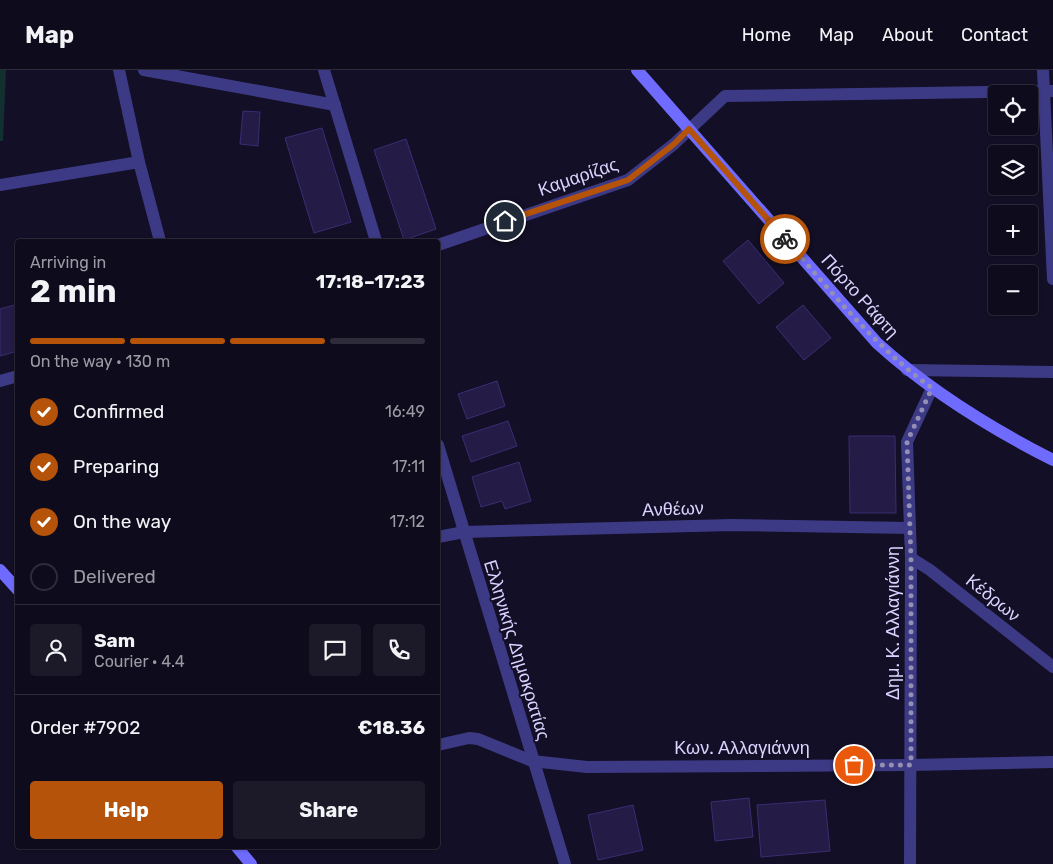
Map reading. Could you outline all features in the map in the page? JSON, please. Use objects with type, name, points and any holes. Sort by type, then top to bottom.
[{"type":"main road","name":"Πόρτο Ράφτη","points":[[637,70],[866,331],[907,370],[1012,439],[1053,460]]},
{"type":"main road","points":[[0,570],[15,587]]},
{"type":"main road","points":[[238,849],[251,864]]},
{"type":"street","points":[[119,70],[139,162],[159,239]]},
{"type":"street","points":[[144,70],[335,105]]},
{"type":"street","points":[[324,70],[375,239]]},
{"type":"street","points":[[1043,70],[1048,91],[1053,279]]},
{"type":"street","name":"Καμαρίζας","points":[[440,244],[628,180],[674,144],[725,96],[1048,91]]},
{"type":"street","points":[[0,184],[139,162]]},
{"type":"street","points":[[907,370],[1053,372]]},
{"type":"street","points":[[0,381],[15,377]]},
{"type":"street","name":"Δημ. Κ. Αλλαγιάννη","points":[[910,864],[911,558],[907,442],[932,388]]},
{"type":"street","name":"Ελληνικής Δημοκρατίας","points":[[440,452],[532,761],[565,864]]},
{"type":"street","name":"Ανθέων","points":[[440,536],[464,532],[732,524],[910,528]]},
{"type":"street","name":"Κέδρων","points":[[911,558],[930,570],[1053,666]]},
{"type":"street","name":"Κων. Αλλαγιάννη","points":[[440,745],[469,738],[478,739],[532,761],[587,767],[1053,762]]},
{"type":"green space","points":[[0,70],[6,70],[3,141],[0,141]]},
{"type":"building","points":[[243,111],[260,112],[258,146],[240,144]]},
{"type":"building","points":[[322,128],[351,222],[314,233],[285,138]]},
{"type":"building","points":[[406,139],[436,229],[404,239],[374,150]]},
{"type":"building","points":[[748,240],[784,283],[759,304],[723,261]]},
{"type":"building","points":[[15,305],[15,352],[0,356],[0,309]]},
{"type":"building","points":[[803,305],[831,338],[804,360],[776,327]]},
{"type":"building","points":[[497,381],[505,406],[467,419],[458,394]]},
{"type":"building","points":[[508,421],[517,446],[471,462],[462,436]]},
{"type":"building","points":[[849,436],[895,436],[896,513],[850,513]]},
{"type":"building","points":[[519,462],[531,501],[505,509],[502,501],[481,507],[472,477]]},
{"type":"building","points":[[749,798],[753,837],[715,841],[711,802]]},
{"type":"building","points":[[825,800],[830,851],[761,857],[757,805]]},
{"type":"building","points":[[633,805],[643,850],[598,860],[588,815]]},
{"type":"way so far","points":[[785,239],[877,343],[907,370],[932,388],[907,442],[911,558],[911,765],[854,765]]},
{"type":"route","points":[[505,221],[628,180],[674,144],[689,129],[785,239]]}]
